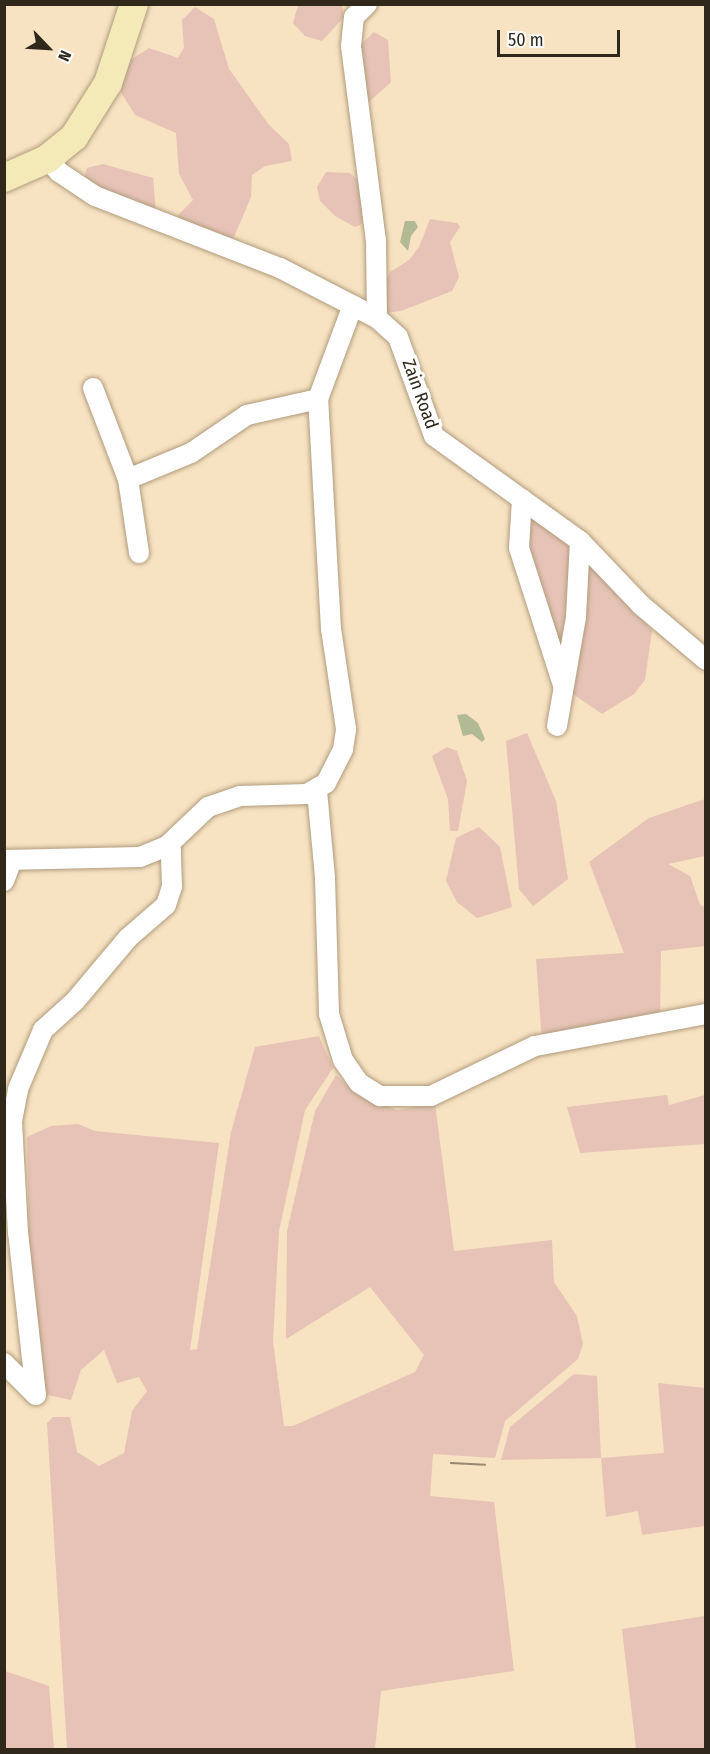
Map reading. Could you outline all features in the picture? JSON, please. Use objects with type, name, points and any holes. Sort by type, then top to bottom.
[{"type":"main road","points":[[4,178],[47,159],[74,137],[108,83],[134,4]]},
{"type":"street","points":[[367,4],[354,17],[351,46],[376,240],[377,318]]},
{"type":"street","name":"Zain Road","points":[[47,159],[59,172],[95,196],[280,268],[377,318],[398,337],[434,436],[580,541],[641,605],[705,660]]},
{"type":"street","points":[[4,881],[8,860],[140,857],[167,846],[197,814],[240,795],[286,797],[317,791],[334,770],[346,729],[331,629],[318,399],[353,305]]},
{"type":"street","points":[[93,388],[128,479],[139,554]]},
{"type":"street","points":[[128,479],[191,453],[247,415],[318,399]]},
{"type":"street","points":[[522,499],[519,548],[563,685]]},
{"type":"street","points":[[557,726],[576,617],[580,541]]},
{"type":"street","points":[[317,791],[325,879],[329,1014],[343,1060],[359,1083],[380,1096],[431,1096],[535,1046],[705,1014]]},
{"type":"street","points":[[4,1363],[36,1395],[18,1233],[12,1121],[18,1089],[43,1030],[75,1001],[128,938],[166,905],[172,886],[171,850],[167,846]]},
{"type":"shaded area","points":[[298,5],[342,5],[344,17],[322,41],[305,36],[293,23]]},
{"type":"shaded area","points":[[195,7],[214,19],[229,69],[269,125],[289,144],[292,161],[265,166],[252,175],[251,197],[231,244],[181,226],[178,215],[193,200],[179,174],[176,133],[135,115],[117,86],[123,65],[149,48],[178,58],[184,48],[182,20]]},
{"type":"shaded area","points":[[374,32],[388,40],[391,82],[368,103],[361,98],[359,46]]},
{"type":"shaded area","points":[[103,164],[153,178],[156,213],[82,184],[87,168]]},
{"type":"shaded area","points":[[326,172],[350,173],[364,186],[362,224],[355,227],[335,216],[320,201],[317,187]]},
{"type":"shaded area","points":[[430,219],[457,223],[460,227],[450,242],[459,277],[452,291],[401,311],[385,313],[380,293],[390,272],[409,260],[419,247]]},
{"type":"shaded area","points":[[405,221],[415,221],[418,227],[411,236],[408,251],[400,242]]},
{"type":"shaded area","points":[[537,509],[590,557],[652,631],[645,680],[634,694],[602,714],[567,690],[546,638],[525,561],[528,517]]},
{"type":"shaded area","points":[[466,714],[478,723],[485,739],[482,742],[472,734],[463,736],[457,715]]},
{"type":"shaded area","points":[[527,733],[556,801],[568,879],[533,906],[519,889],[506,741]]},
{"type":"shaded area","points":[[447,747],[457,751],[467,781],[458,831],[450,831],[448,799],[432,756]]},
{"type":"shaded area","points":[[705,799],[705,856],[668,864],[690,876],[700,905],[705,907],[705,946],[661,951],[660,1019],[542,1042],[536,959],[624,953],[589,862],[649,818]]},
{"type":"shaded area","points":[[479,827],[500,847],[512,907],[477,918],[457,902],[446,881],[456,838]]},
{"type":"shaded area","points":[[319,1036],[333,1068],[305,1110],[279,1231],[273,1341],[284,1426],[293,1426],[415,1372],[424,1355],[370,1287],[286,1339],[287,1231],[315,1111],[336,1075],[354,1092],[397,1110],[435,1103],[454,1251],[552,1240],[554,1282],[577,1316],[583,1344],[578,1359],[505,1421],[495,1458],[433,1454],[430,1496],[494,1502],[514,1671],[381,1691],[375,1749],[67,1749],[47,1423],[53,1417],[70,1417],[77,1452],[99,1466],[124,1453],[132,1411],[147,1391],[139,1377],[117,1383],[104,1350],[81,1370],[71,1400],[43,1394],[29,1235],[27,1137],[51,1126],[78,1124],[95,1131],[219,1143],[190,1350],[197,1349],[231,1132],[255,1047]]},
{"type":"shaded area","points":[[667,1095],[669,1105],[705,1095],[705,1144],[580,1153],[567,1107]]},
{"type":"shaded area","points":[[574,1374],[597,1376],[601,1458],[501,1460],[510,1427]]},
{"type":"shaded area","points":[[658,1383],[705,1388],[705,1526],[642,1535],[638,1511],[606,1517],[601,1458],[664,1453]]},
{"type":"shaded area","points":[[705,1616],[705,1749],[636,1749],[622,1629]]},
{"type":"shaded area","points":[[5,1671],[49,1686],[54,1749],[5,1749]]},
{"type":"tram line","points":[[451,1463],[485,1465]]}]
